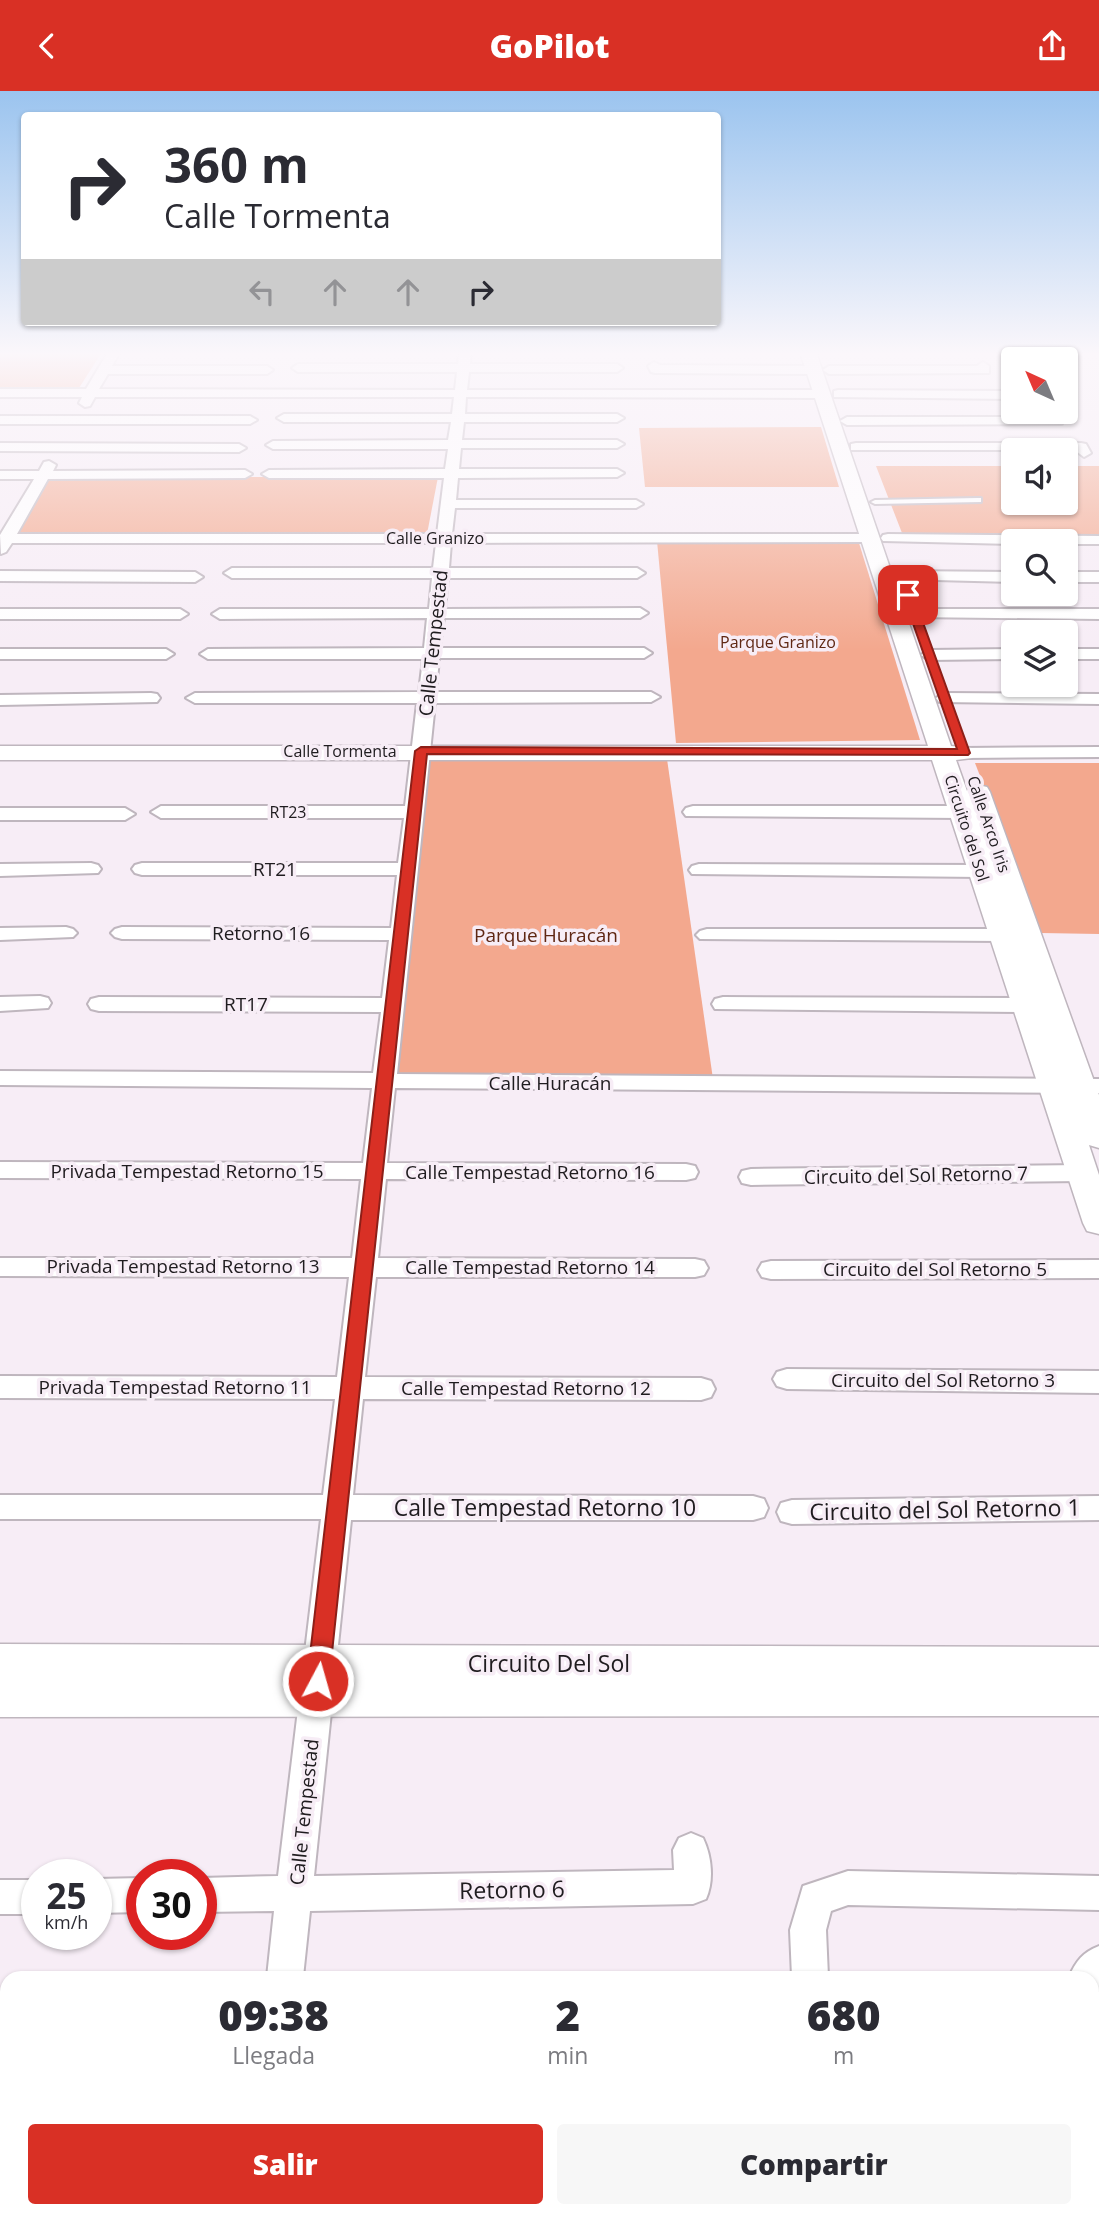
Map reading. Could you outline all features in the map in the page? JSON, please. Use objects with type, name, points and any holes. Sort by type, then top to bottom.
[{"type":"street","points":[[2,543],[19,506],[43,475],[57,451]]},
{"type":"street","name":"Calle Tempestad","points":[[286,1971],[454,451]]},
{"type":"street","name":"Circuito del Sol","points":[[851,451],[953,753],[962,812],[1099,1223]]},
{"type":"street","points":[[857,451],[865,489]]},
{"type":"street","points":[[269,474],[617,473]]},
{"type":"street","points":[[0,475],[245,474]]},
{"type":"street","points":[[448,504],[636,504]]},
{"type":"street","name":"Calle Granizo","points":[[2,543],[445,538],[1099,540]]},
{"type":"street","name":"Calle Arco Iris","points":[[879,538],[901,576],[945,698],[953,753],[1090,1086],[1099,1138]]},
{"type":"street","points":[[232,573],[637,573]]},
{"type":"street","points":[[0,576],[195,577]]},
{"type":"street","points":[[901,576],[1001,577]]},
{"type":"street","points":[[1078,577],[1099,577]]},
{"type":"street","points":[[220,614],[640,613]]},
{"type":"street","points":[[0,614],[180,614]]},
{"type":"street","points":[[916,614],[1099,614]]},
{"type":"street","points":[[0,653],[166,654]]},
{"type":"street","points":[[208,654],[644,653]]},
{"type":"street","points":[[929,655],[1001,655]]},
{"type":"street","points":[[1078,655],[1099,655]]},
{"type":"street","points":[[195,698],[651,697]]},
{"type":"street","points":[[0,700],[151,698]]},
{"type":"street","points":[[945,698],[1099,699]]},
{"type":"street","name":"Calle Tormenta","points":[[0,753],[1099,752]]},
{"type":"street","name":"RT23","points":[[162,811],[415,812]]},
{"type":"street","points":[[693,813],[962,812]]},
{"type":"street","points":[[0,814],[125,814]]},
{"type":"street","points":[[0,870],[91,869]]},
{"type":"street","name":"RT21","points":[[142,869],[408,869]]},
{"type":"street","points":[[699,870],[981,871]]},
{"type":"street","points":[[0,934],[66,933]]},
{"type":"street","name":"Retorno 16","points":[[122,933],[401,934]]},
{"type":"street","points":[[707,935],[1003,935]]},
{"type":"street","points":[[0,1004],[40,1003]]},
{"type":"street","name":"RT17","points":[[99,1004],[393,1005]]},
{"type":"street","points":[[723,1004],[1026,1005]]},
{"type":"street","name":"Calle Huracán","points":[[0,1078],[384,1083],[1090,1086]]},
{"type":"street","name":"Privada Tempestad Retorno 15","points":[[0,1170],[374,1172]]},
{"type":"street","name":"Calle Tempestad Retorno 16","points":[[374,1172],[686,1172]]},
{"type":"street","name":"Circuito del Sol Retorno 7","points":[[751,1177],[1082,1174]]},
{"type":"street","name":"Privada Tempestad Retorno 13","points":[[0,1267],[366,1266]]},
{"type":"street","name":"Calle Tempestad Retorno 14","points":[[366,1266],[695,1268]]},
{"type":"street","name":"Circuito del Sol Retorno 5","points":[[771,1269],[1099,1269]]},
{"type":"street","name":"Circuito del Sol Retorno 3","points":[[787,1379],[1099,1382]]},
{"type":"street","name":"Privada Tempestad Retorno 11","points":[[0,1387],[350,1387]]},
{"type":"street","name":"Calle Tempestad Retorno 12","points":[[350,1387],[701,1389]]},
{"type":"street","name":"Calle Tempestad Retorno 10","points":[[0,1507],[753,1508]]},
{"type":"street","name":"Circuito del Sol Retorno 1","points":[[792,1512],[1099,1508]]},
{"type":"street","name":"Circuito Del Sol","points":[[0,1662],[318,1681],[1099,1696]]},
{"type":"street","name":"Circuito Del Sol","points":[[0,1698],[318,1681],[1099,1665]]},
{"type":"street","name":"Retorno 6","points":[[295,1893],[693,1887],[691,1850]]},
{"type":"street","points":[[810,1971],[808,1930],[816,1899],[848,1888],[1099,1893]]},
{"type":"street","points":[[217,1895],[295,1893]]},
{"type":"street","points":[[0,1897],[21,1897]]},
{"type":"lane","points":[[865,489],[978,500]]},
{"type":"green space","points":[[641,451],[828,451],[839,487],[645,487]]},
{"type":"green space","points":[[876,466],[1001,466],[1001,515],[1078,515],[1078,466],[1099,466],[1099,535],[1078,535],[1078,529],[1001,529],[1001,534],[902,533]]},
{"type":"green space","points":[[47,477],[438,477],[427,534],[15,537]]},
{"type":"green space","name":"Parque Granizo","points":[[657,541],[859,543],[920,740],[676,743]]},
{"type":"green space","name":"Parque Huracán","points":[[421,751],[667,759],[713,1079],[384,1083]]},
{"type":"green space","points":[[975,763],[1099,763],[1099,934],[1041,933]]},
{"type":"route","points":[[318,1681],[421,751],[964,753],[908,595]]}]
